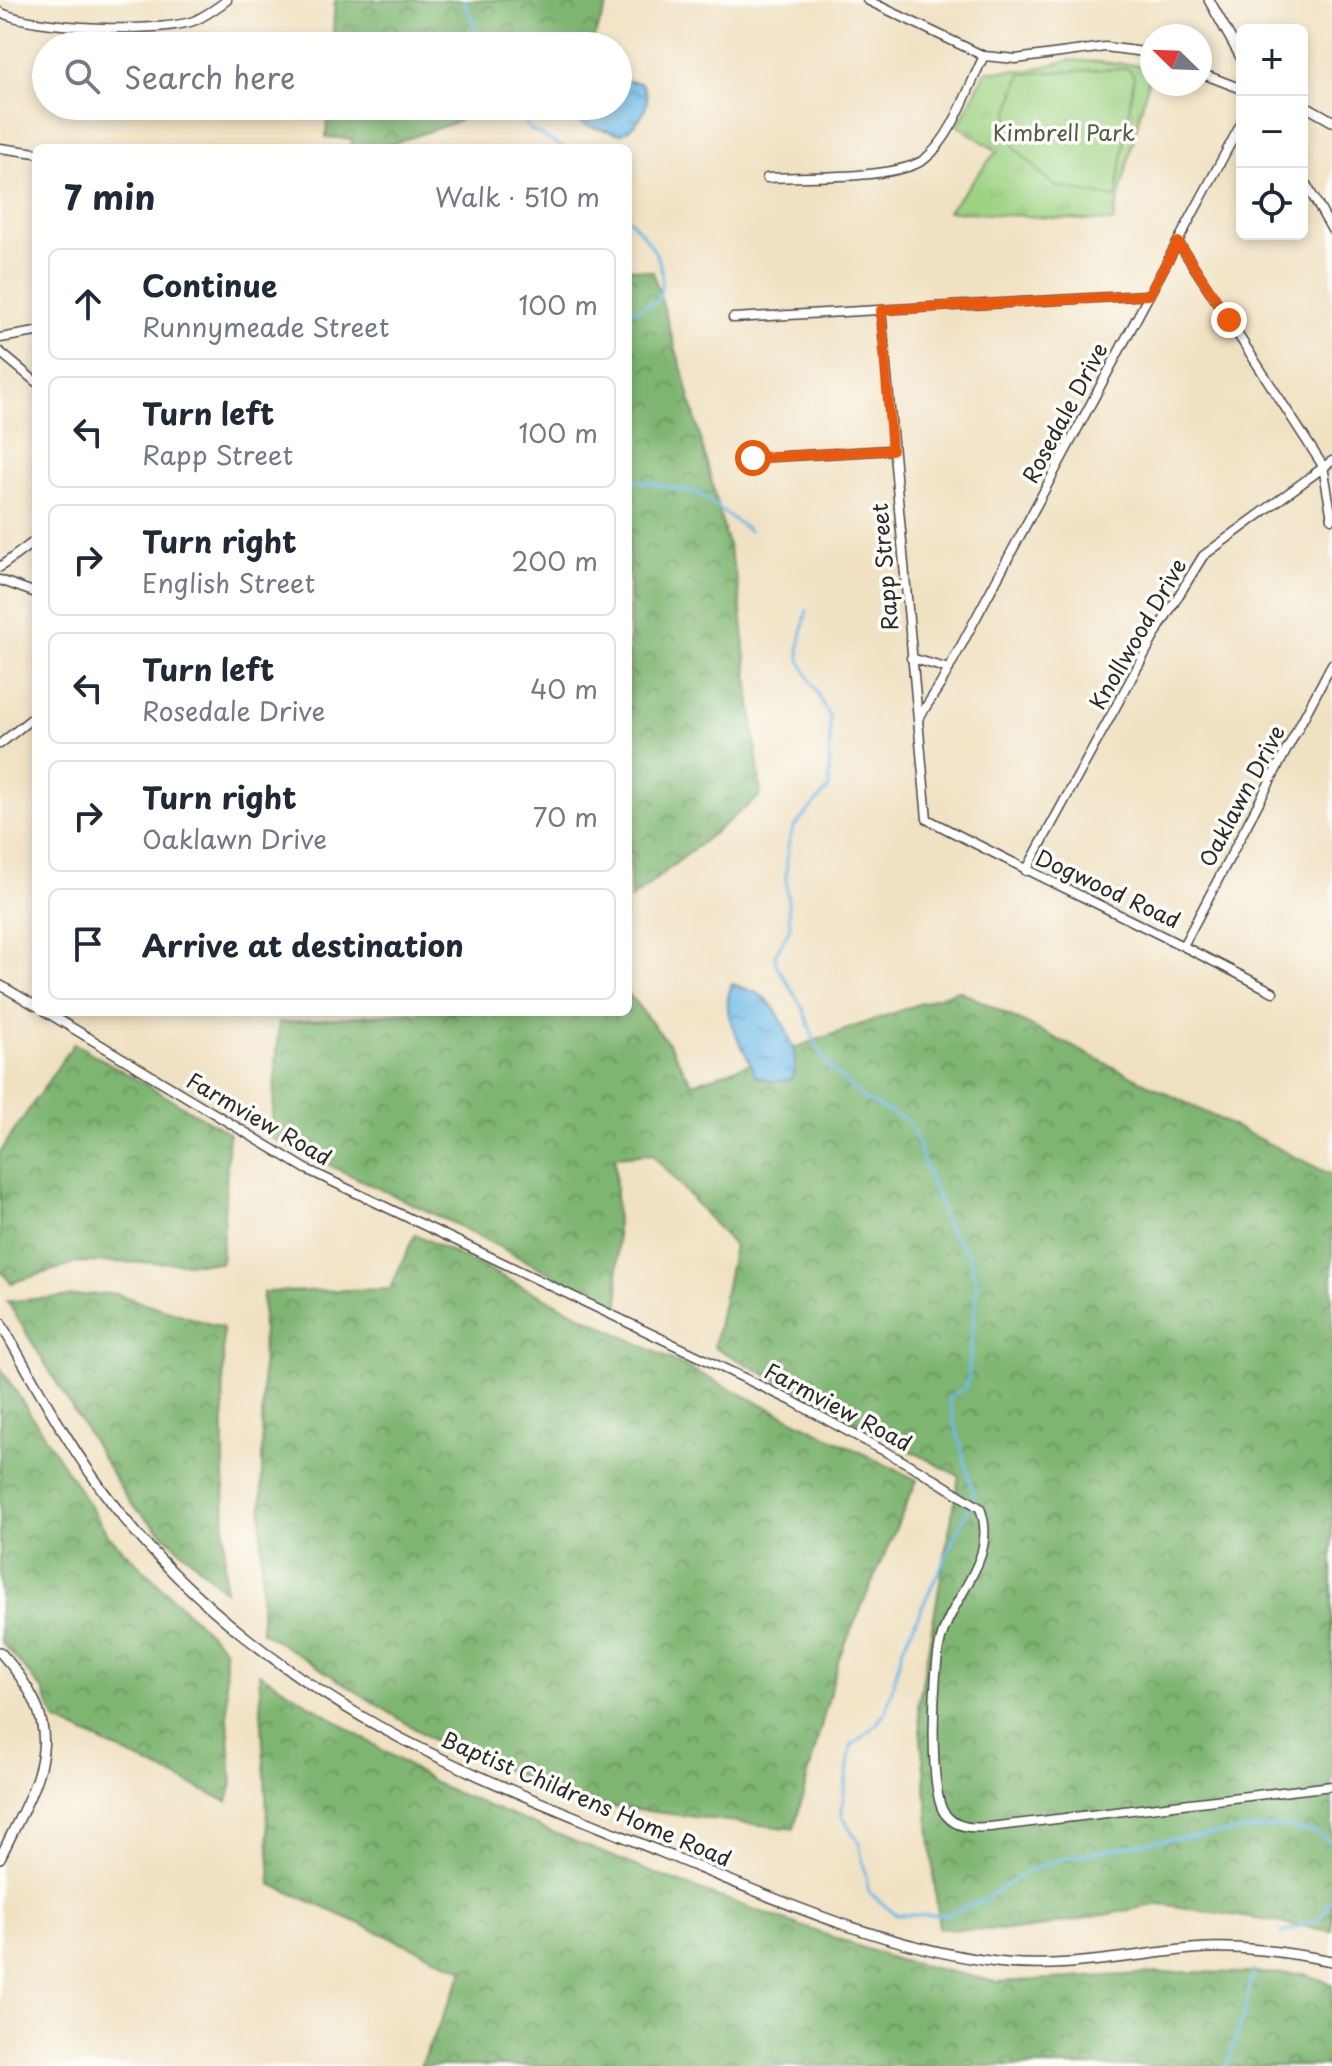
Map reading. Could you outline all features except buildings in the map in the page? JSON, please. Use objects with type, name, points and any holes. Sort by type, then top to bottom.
[{"type":"street","points":[[0,12],[28,20],[136,29],[195,20],[227,0]]},
{"type":"street","points":[[867,0],[984,56],[1016,59],[1105,47],[1140,51]]},
{"type":"street","points":[[1209,0],[1236,48]]},
{"type":"street","points":[[767,178],[896,171],[918,164],[942,138],[984,56]]},
{"type":"street","points":[[1212,78],[1236,87]]},
{"type":"street","points":[[1308,107],[1332,121]]},
{"type":"street","name":"Rosedale Drive","points":[[918,719],[949,669],[1236,133]]},
{"type":"street","points":[[0,148],[32,152]]},
{"type":"street","points":[[1308,188],[1332,230]]},
{"type":"street","points":[[1178,242],[1323,466],[1332,519]]},
{"type":"street","points":[[733,318],[1149,295]]},
{"type":"street","name":"Rapp Street","points":[[881,310],[927,819]]},
{"type":"street","points":[[0,338],[32,333]]},
{"type":"street","points":[[0,352],[32,379]]},
{"type":"street","points":[[753,458],[892,450]]},
{"type":"street","name":"Knollwood Drive","points":[[1026,871],[1161,624],[1203,556],[1332,461]]},
{"type":"street","points":[[0,567],[32,543]]},
{"type":"street","points":[[0,580],[32,592]]},
{"type":"street","points":[[911,658],[949,669]]},
{"type":"street","name":"Oaklawn Drive","points":[[1184,944],[1332,664]]},
{"type":"street","points":[[0,744],[32,718]]},
{"type":"street","name":"Dogwood Road","points":[[927,819],[1026,871],[1184,944],[1273,992]]},
{"type":"street","points":[[0,985],[32,1004]]},
{"type":"street","name":"Farmview Road","points":[[53,1016],[306,1169],[792,1401],[973,1503],[983,1516],[985,1537],[978,1569],[941,1637],[934,1686],[936,1795],[945,1815],[954,1823],[966,1828],[990,1827],[1332,1786]]},
{"type":"street","name":"Baptist Childrens Home Road","points":[[0,1322],[86,1468],[118,1511],[158,1555],[220,1614],[283,1663],[402,1739],[711,1873],[808,1911],[930,1948],[996,1961],[1046,1965],[1215,1948],[1255,1949],[1332,1961]]},
{"type":"street","points":[[0,1652],[36,1700],[44,1731],[41,1767],[0,1858]]},
{"type":"green space","points":[[335,0],[610,0],[596,32],[333,32]]},
{"type":"green space","name":"Kimbrell Park","points":[[1070,60],[1140,65],[1140,96],[1144,96],[1113,222],[948,211],[997,151],[958,126],[986,71],[1029,70]]},
{"type":"green space","points":[[1128,68],[1134,77],[1116,198],[1054,186],[1015,148],[1008,115],[1021,74]]},
{"type":"green space","points":[[327,120],[459,120],[392,144],[351,144],[352,139],[326,137]]},
{"type":"green space","points":[[632,269],[653,272],[686,383],[738,584],[761,795],[632,898]]},
{"type":"green space","points":[[958,990],[1332,1175],[1332,1931],[1161,1904],[1024,1930],[939,1929],[918,1706],[959,1476],[714,1347],[734,1246],[652,1154],[615,1157],[619,1309],[455,1224],[271,1138],[279,1023],[360,1016],[632,1016],[632,998],[671,1047],[692,1084]]},
{"type":"green space","points":[[74,1043],[229,1133],[221,1263],[80,1262],[11,1283],[0,1270],[0,1152]]},
{"type":"green space","points":[[415,1234],[917,1480],[839,1658],[794,1829],[596,1805],[439,1744],[261,1631],[263,1292],[390,1289]]},
{"type":"green space","points":[[113,1293],[223,1328],[225,1591],[130,1503],[7,1301]]},
{"type":"green space","points":[[0,1367],[109,1536],[224,1648],[232,1787],[228,1802],[55,1720],[44,1692],[0,1640]]},
{"type":"green space","points":[[259,1673],[444,1788],[655,1874],[897,1960],[997,1982],[1181,1972],[1305,1974],[1332,1984],[1332,2066],[420,2066],[464,1970],[271,1884]]},
{"type":"water","points":[[632,82],[641,83],[647,98],[646,105],[634,125],[621,134],[576,120],[632,120]]},
{"type":"water","points":[[732,984],[762,996],[778,1015],[793,1049],[795,1060],[791,1079],[772,1082],[755,1075],[730,1020],[728,996]]},
{"type":"waterway","points":[[464,0],[477,32]]},
{"type":"waterway","points":[[523,120],[531,130],[557,144]]},
{"type":"waterway","points":[[632,222],[651,245],[662,276],[658,301],[632,311]]},
{"type":"waterway","points":[[632,480],[698,493],[749,531]]},
{"type":"waterway","points":[[807,610],[799,646],[800,660],[830,718],[829,788],[793,828],[788,846],[786,877],[790,928],[775,955],[776,964],[803,1008],[815,1042],[828,1066],[865,1100],[910,1122],[948,1229],[969,1255],[977,1285],[968,1377],[965,1388],[950,1397],[949,1402],[974,1496],[902,1650],[886,1712],[873,1728],[851,1746],[842,1816],[859,1843],[869,1892],[896,1915],[945,1915],[986,1899],[1027,1871],[1066,1858],[1155,1841],[1281,1826],[1316,1833],[1332,1843]]},
{"type":"waterway","points":[[1282,1933],[1320,1919],[1332,1899]]},
{"type":"waterway","points":[[1226,2066],[1243,2019],[1253,1971]]},
{"type":"route","points":[[753,458],[892,450],[881,310],[1149,295],[1178,242],[1229,320]]}]
